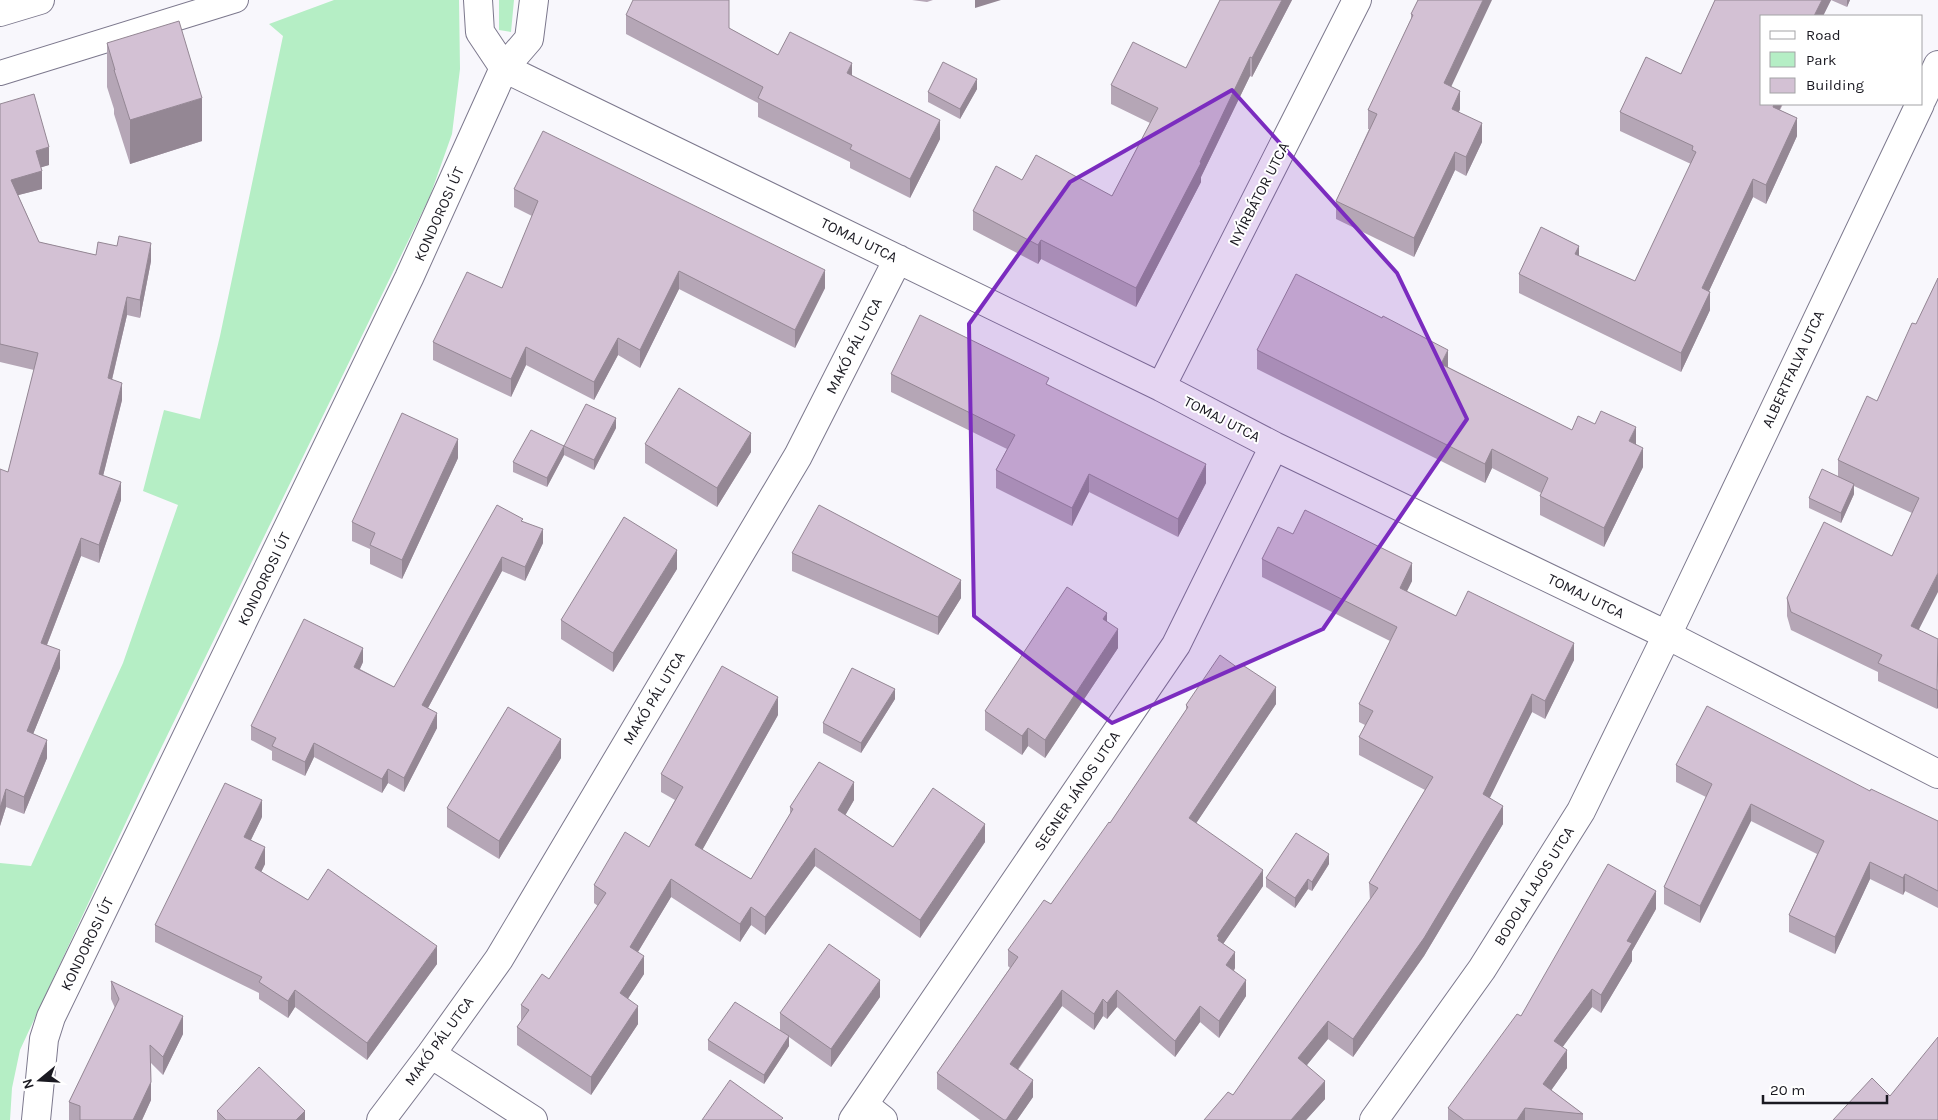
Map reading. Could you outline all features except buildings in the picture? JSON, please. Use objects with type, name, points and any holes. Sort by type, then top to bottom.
[{"type":"street","points":[[0,12],[40,0]]},
{"type":"street","points":[[478,0],[480,32],[504,68]]},
{"type":"street","name":"KONDOROSI ÚT","points":[[36,1120],[37,1093],[44,1038],[51,1017],[409,278],[504,68],[529,39],[534,0]]},
{"type":"street","name":"NYÍRBÁTOR UTCA","points":[[1161,388],[1357,0]]},
{"type":"street","points":[[1923,97],[1938,65]]},
{"type":"street","name":"TOMAJ UTCA","points":[[504,68],[1161,388],[1274,446],[1667,635],[1938,774]]},
{"type":"street","name":"ALBERTFALVA UTCA","points":[[1667,635],[1920,105]]},
{"type":"street","name":"MAKÓ PÁL UTCA","points":[[381,1120],[431,1054],[499,958],[798,456],[898,259]]},
{"type":"street","name":"SEGNER JÁNOS UTCA","points":[[867,1115],[1176,645],[1274,446]]},
{"type":"street","name":"BODOLA LAJOS UTCA","points":[[1374,1120],[1482,969],[1581,811],[1667,635]]},
{"type":"street","points":[[431,1054],[533,1120]]},
{"type":"lane","points":[[0,73],[236,0]]},
{"type":"highlighted area","points":[[1232,90],[1397,273],[1467,419],[1323,629],[1112,723],[974,616],[969,324],[1070,182]]},
{"type":"green space","points":[[334,0],[459,0],[460,69],[452,134],[430,196],[146,779],[20,1050],[12,1088],[10,1120],[0,1120],[0,863],[31,866],[123,663],[178,505],[143,491],[164,410],[200,419],[220,336],[283,36],[269,24]]},
{"type":"green space","points":[[499,0],[514,0],[511,32],[499,30]]}]
